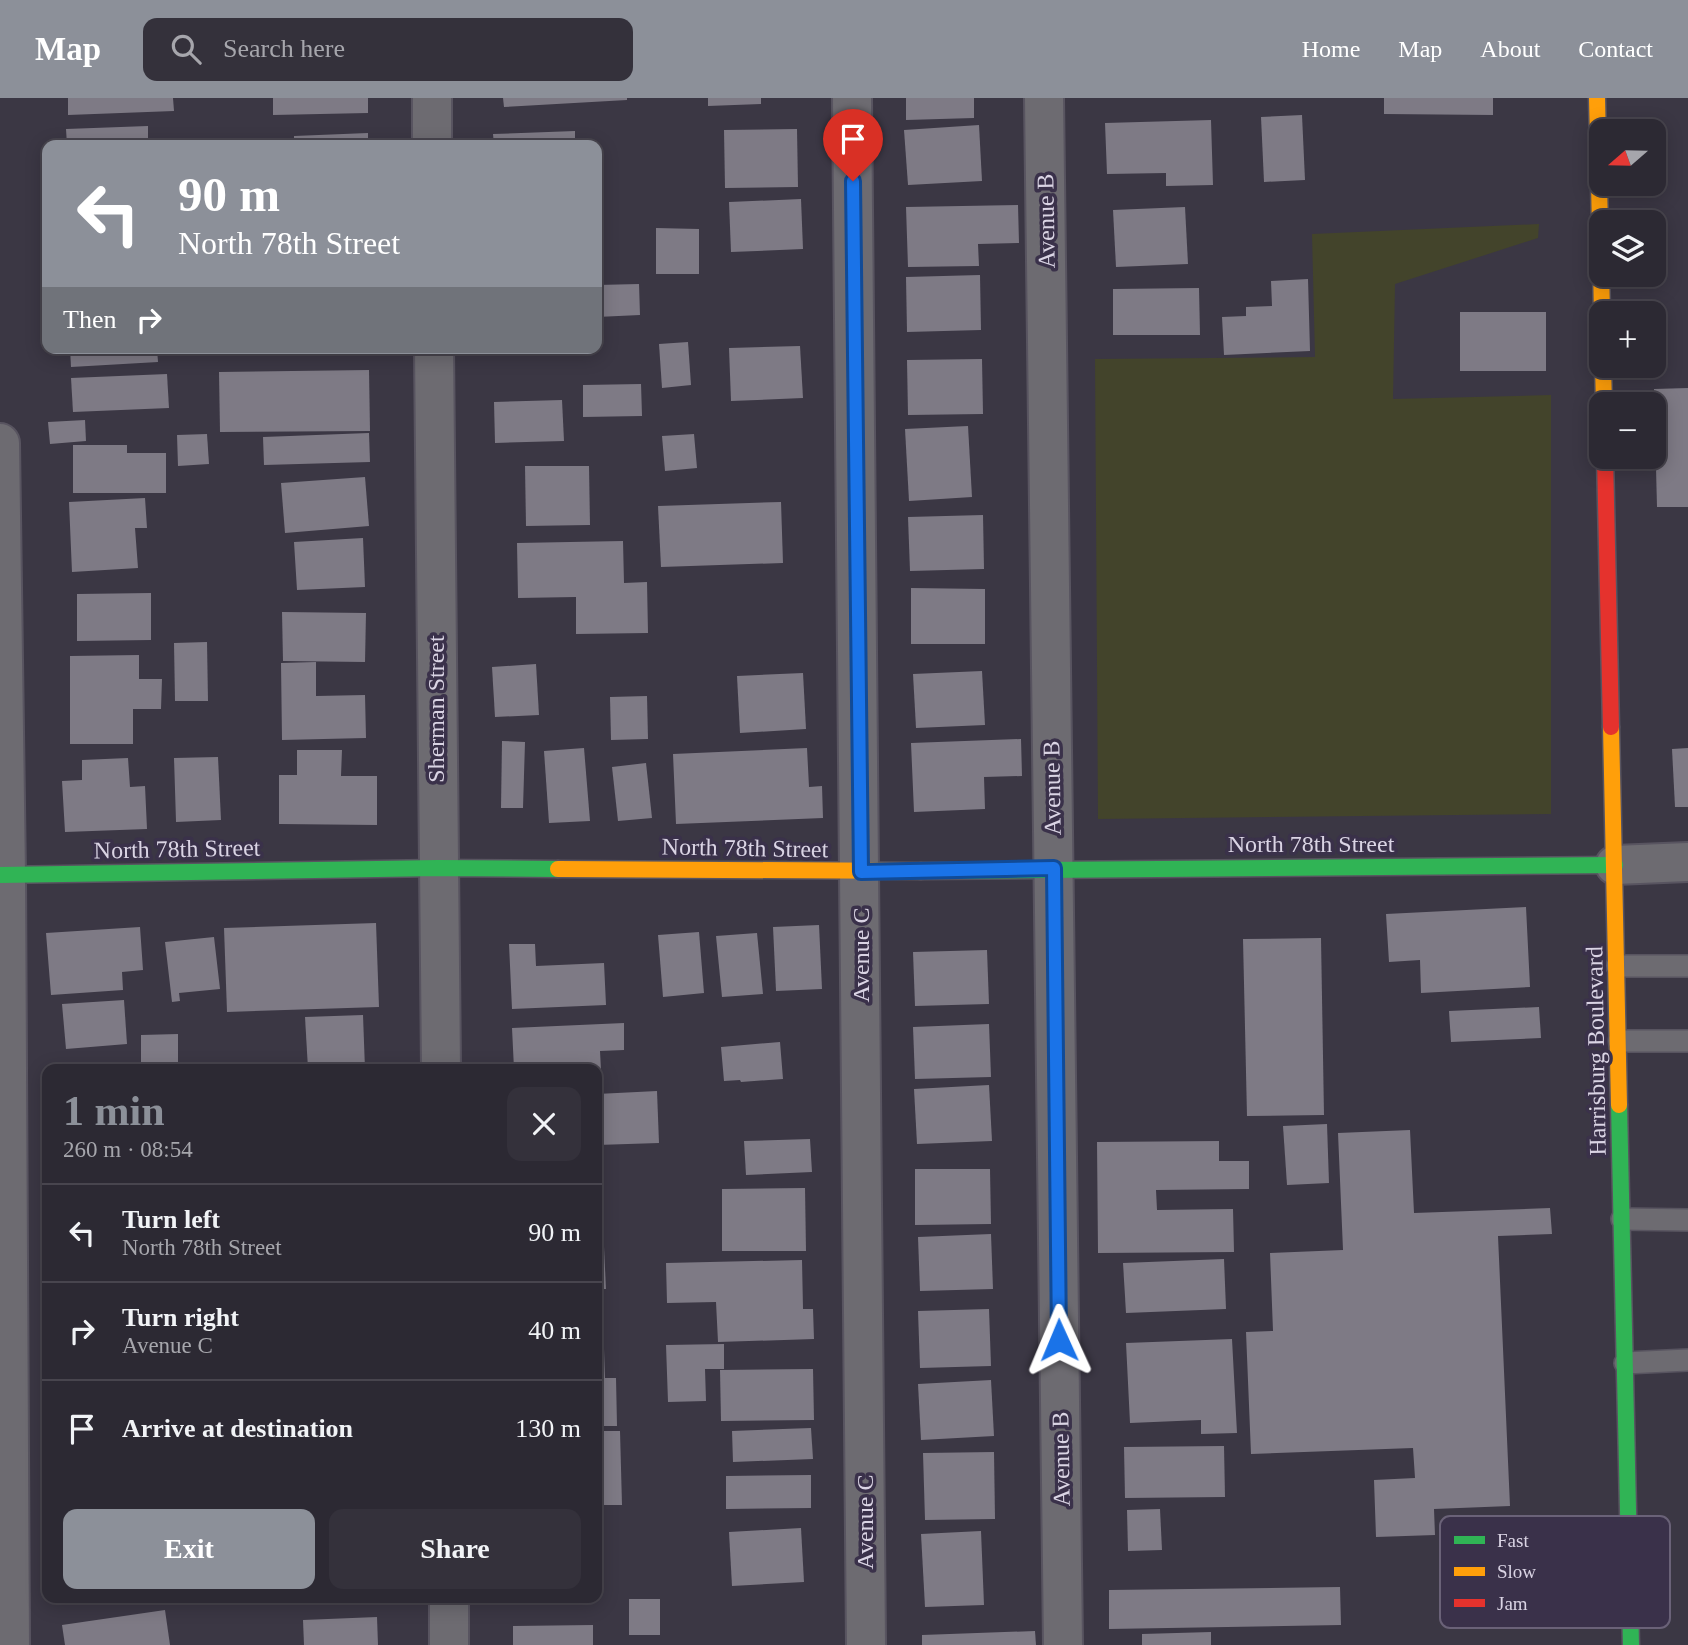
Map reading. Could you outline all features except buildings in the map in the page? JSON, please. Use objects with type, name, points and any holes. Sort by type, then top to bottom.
[{"type":"street","points":[[432,98],[432,140]]},
{"type":"street","name":"Avenue C","points":[[852,98],[866,1645]]},
{"type":"street","name":"Avenue B","points":[[1044,98],[1063,1645]]},
{"type":"street","points":[[1597,98],[1602,301]]},
{"type":"street","name":"Sherman Street","points":[[434,354],[441,1064]]},
{"type":"street","points":[[0,443],[10,1645]]},
{"type":"street","name":"Harrisburg Boulevard","points":[[1605,469],[1628,1516]]},
{"type":"street","points":[[1615,865],[1688,862]]},
{"type":"street","name":"North 78th Street","points":[[3,875],[438,868],[861,872],[1054,868],[1615,865]]},
{"type":"street","points":[[449,1603],[449,1645]]},
{"type":"lane","points":[[1617,966],[1688,966]]},
{"type":"lane","points":[[1619,1041],[1688,1041]]},
{"type":"lane","points":[[1622,1219],[1688,1220]]},
{"type":"lane","points":[[1625,1363],[1688,1360]]},
{"type":"green space","points":[[1539,224],[1538,238],[1395,284],[1393,399],[1551,395],[1551,814],[1098,819],[1095,359],[1315,357],[1312,234]]},
{"type":"traffic: fast","points":[[921,871],[1615,865]]},
{"type":"traffic: fast","points":[[0,875],[438,868],[558,869]]},
{"type":"traffic: fast","points":[[1619,1105],[1628,1516]]},
{"type":"traffic: fast","points":[[1631,1628],[1631,1645]]},
{"type":"traffic: slow","points":[[1597,98],[1602,301]]},
{"type":"traffic: slow","points":[[1603,378],[1604,392]]},
{"type":"traffic: slow","points":[[1611,727],[1619,1105]]},
{"type":"traffic: slow","points":[[558,869],[921,871]]},
{"type":"traffic: jam","points":[[1605,469],[1611,727]]},
{"type":"route","points":[[853,181],[861,872],[1054,868],[1059,1340]]}]
